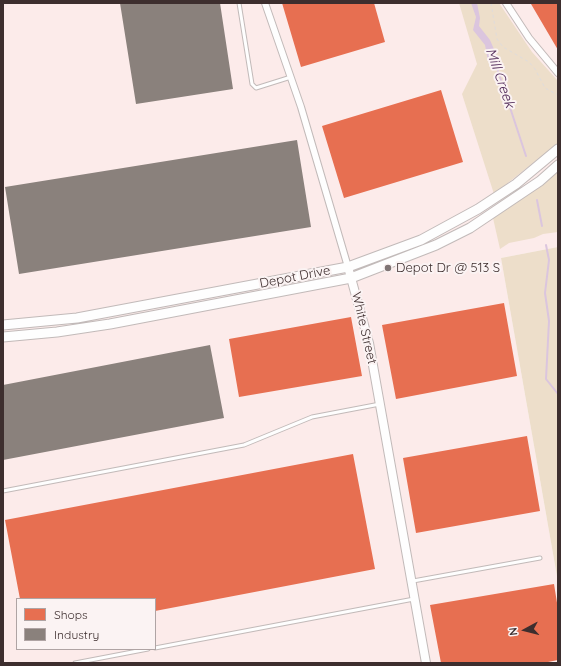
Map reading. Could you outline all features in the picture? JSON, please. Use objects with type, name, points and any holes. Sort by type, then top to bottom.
[{"type":"main road","name":"Depot Drive","points":[[3,325],[78,318],[348,267],[421,240],[478,209],[516,184],[558,149]]},
{"type":"main road","name":"Depot Drive","points":[[3,337],[58,332],[110,324],[351,278],[436,245],[470,228],[540,181],[558,165]]},
{"type":"street","name":"White Street","points":[[265,3],[292,77],[323,178],[369,343],[426,663]]},
{"type":"street","points":[[506,3],[529,38],[558,73]]},
{"type":"lane","points":[[239,3],[252,84],[256,88],[292,77]]},
{"type":"lane","points":[[3,491],[244,445],[312,417],[380,404]]},
{"type":"lane","points":[[411,581],[540,558]]},
{"type":"lane","points":[[156,648],[414,599]]},
{"type":"lane","points":[[75,663],[143,650]]},
{"type":"path","points":[[491,3],[497,39],[503,47],[529,62],[535,69],[545,88],[558,95]]},
{"type":"shaded area","points":[[3,3],[558,3],[558,247],[501,258],[558,582],[558,663],[3,663]]},
{"type":"shaded area","points":[[459,3],[499,3],[532,52],[558,81],[558,143],[494,194],[462,94],[477,64]]},
{"type":"shaded area","points":[[471,3],[477,3],[480,18],[479,26],[490,40],[499,61],[497,63],[493,64],[488,61],[485,45],[473,30],[476,17]]},
{"type":"shaded area","points":[[558,170],[558,232],[543,234],[534,238],[509,243],[500,249],[493,218],[528,194]]},
{"type":"shaded area","points":[[558,247],[558,582],[501,258]]},
{"type":"building: Shops","points":[[282,3],[374,3],[385,42],[301,67]]},
{"type":"building: Shops","points":[[558,3],[558,50],[531,4]]},
{"type":"building: Shops","points":[[441,90],[463,162],[344,198],[322,126]]},
{"type":"building: Shops","points":[[504,303],[517,376],[396,399],[382,325]]},
{"type":"building: Shops","points":[[351,317],[362,376],[239,397],[229,339]]},
{"type":"building: Shops","points":[[527,436],[540,511],[416,533],[403,458]]},
{"type":"building: Shops","points":[[353,454],[375,569],[156,611],[156,598],[20,598],[5,520]]},
{"type":"building: Shops","points":[[554,584],[558,609],[558,660],[543,663],[441,663],[430,605]]},
{"type":"building: Industry","points":[[120,3],[220,3],[233,89],[136,104]]},
{"type":"building: Industry","points":[[297,140],[311,227],[19,274],[5,187]]},
{"type":"building: Industry","points":[[210,345],[224,418],[3,460],[3,385]]},
{"type":"waterway","name":"Mill Creek","points":[[495,62],[526,156]]},
{"type":"waterway","name":"Mill Creek","points":[[537,200],[542,226]]},
{"type":"waterway","name":"Mill Creek","points":[[546,245],[549,260],[545,293],[549,321],[546,379],[558,394]]},
{"type":"place","name":"Depot Dr @ 513 S","points":[[388,268]]}]
